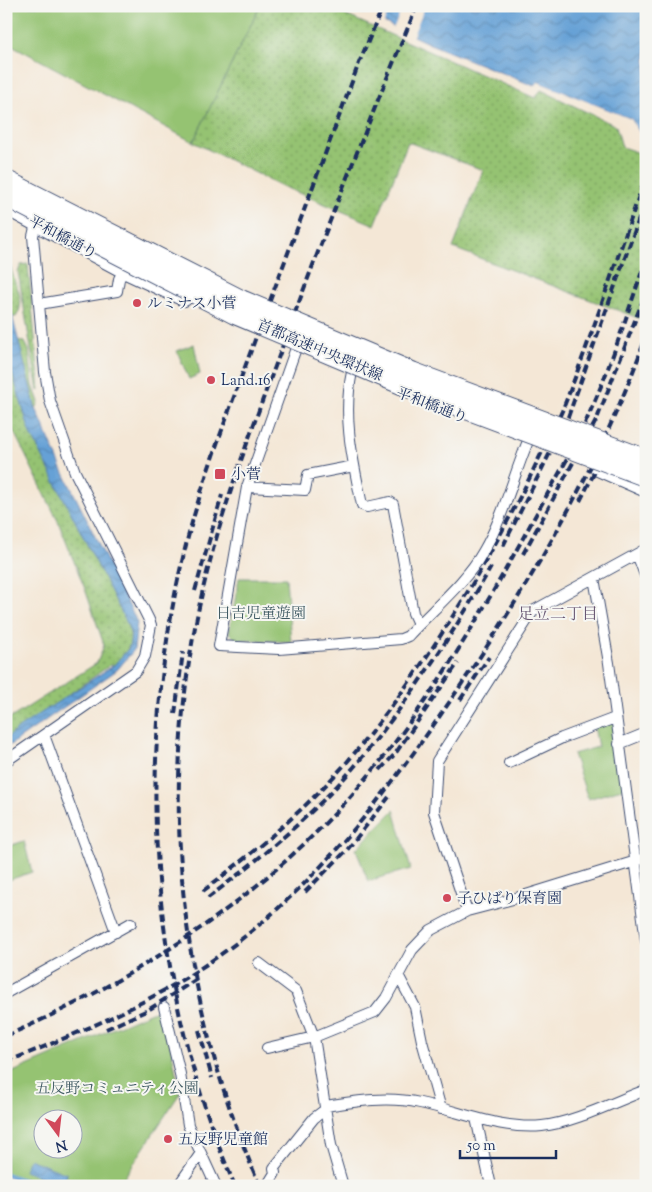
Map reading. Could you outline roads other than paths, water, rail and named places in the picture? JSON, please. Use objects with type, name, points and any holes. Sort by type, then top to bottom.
[{"type":"highway","name":"首都高速中央環状線","points":[[6,180],[124,242],[242,300],[413,372],[646,459]]},
{"type":"highway","name":"首都高速中央環状線","points":[[6,197],[234,314],[412,389],[646,477]]},
{"type":"main road","name":"平和橋通り","points":[[6,188],[155,266],[300,332],[410,379],[646,466]]},
{"type":"main road","name":"平和橋通り","points":[[6,206],[124,270],[296,348],[410,397],[605,470],[646,489]]},
{"type":"street","points":[[6,762],[136,671],[145,656],[151,625],[75,472],[62,440],[47,389],[33,236],[36,223]]},
{"type":"street","points":[[39,304],[117,291],[119,280],[124,270]]},
{"type":"street","points":[[296,348],[247,487],[219,646],[280,649],[401,639],[408,636],[465,576],[483,552],[514,482],[528,441]]},
{"type":"street","points":[[352,372],[349,387],[348,428],[362,505],[367,507],[390,502],[393,504],[414,613],[418,624]]},
{"type":"street","points":[[247,487],[305,490],[308,475],[354,466]]},
{"type":"street","points":[[467,911],[434,812],[437,761],[533,611],[641,551],[646,578]]},
{"type":"street","points":[[594,578],[609,663],[646,941]]},
{"type":"street","points":[[509,763],[562,738],[615,718]]},
{"type":"street","points":[[619,744],[646,733]]},
{"type":"street","points":[[44,735],[116,932]]},
{"type":"street","points":[[267,1048],[314,1037],[374,1012],[386,998],[412,950],[431,930],[467,911],[635,863],[646,858]]},
{"type":"street","points":[[6,993],[131,923]]},
{"type":"street","points":[[259,963],[296,991],[314,1037],[331,1145],[343,1186]]},
{"type":"street","points":[[398,975],[415,1007],[422,1041],[441,1108]]},
{"type":"street","points":[[164,1007],[188,1125],[216,1186]]},
{"type":"street","points":[[267,1186],[275,1173],[274,1168],[314,1118],[326,1108],[372,1099],[394,1099],[441,1108],[476,1118],[530,1126],[544,1126],[576,1117],[646,1090]]},
{"type":"street","points":[[476,1118],[491,1186]]},
{"type":"street","points":[[178,1186],[201,1153]]},
{"type":"water","points":[[349,6],[646,6],[646,135],[639,132],[631,119],[538,82],[534,86],[430,44]]},
{"type":"water","points":[[6,310],[11,311],[35,406],[62,469],[137,622],[134,650],[117,670],[6,748],[6,739],[20,727],[114,665],[129,648],[131,635],[127,623],[30,432],[6,352]]},
{"type":"water","points":[[29,1159],[67,1174],[64,1185],[24,1171]]},
{"type":"waterway","points":[[6,1174],[39,1186]]},
{"type":"railway","points":[[235,1186],[205,1108],[183,1029],[167,947],[158,865],[155,783],[160,700],[171,618],[188,537],[203,486],[256,337],[359,63],[383,6]]},
{"type":"railway","points":[[260,1186],[232,1116],[210,1044],[194,971],[184,896],[179,822],[180,747],[188,672],[209,564],[240,465],[318,252],[417,6]]},
{"type":"railway","points":[[203,891],[278,830],[331,780],[374,729],[424,661],[447,625],[511,515],[562,411],[646,176]]},
{"type":"railway","points":[[503,546],[568,417],[646,199]]},
{"type":"railway","points":[[6,1036],[97,992],[185,939],[266,878],[304,844],[340,808],[369,775],[422,706],[446,669],[492,594],[571,453],[606,375],[646,260]]},
{"type":"railway","points":[[523,554],[597,419],[646,292]]},
{"type":"railway","points":[[6,1062],[115,1016],[192,974],[254,929],[288,899],[352,831],[382,795],[437,720],[490,642],[541,558],[565,516],[609,428],[646,337]]},
{"type":"railway","points":[[580,501],[606,450]]},
{"type":"railway","points":[[195,591],[222,495]]},
{"type":"railway","points":[[208,898],[247,868],[303,820],[354,767],[391,721],[427,670],[491,567]]},
{"type":"railway","points":[[175,714],[183,652]]},
{"type":"railway","points":[[460,700],[489,657]]},
{"type":"railway","points":[[380,770],[395,754],[458,663]]},
{"type":"railway","points":[[305,892],[347,850],[389,797]]},
{"type":"railway","points":[[106,1029],[148,1010],[200,977]]},
{"type":"railway","points":[[199,1030],[212,1078]]},
{"type":"place","name":"ルミナス小菅","points":[[137,303]]},
{"type":"place","name":"Land.16","points":[[211,380]]},
{"type":"place","name":"小菅","points":[[220,474]]},
{"type":"place","name":"子ひばり保育園","points":[[447,898]]},
{"type":"place","name":"五反野児童館","points":[[168,1139]]},
{"type":"district","name":"足立二丁目","points":[[558,613]]},
{"type":"park label","name":"日吉児童遊園","points":[[261,613]]},
{"type":"park label","name":"五反野コミュニティ公園","points":[[117,1088]]}]
